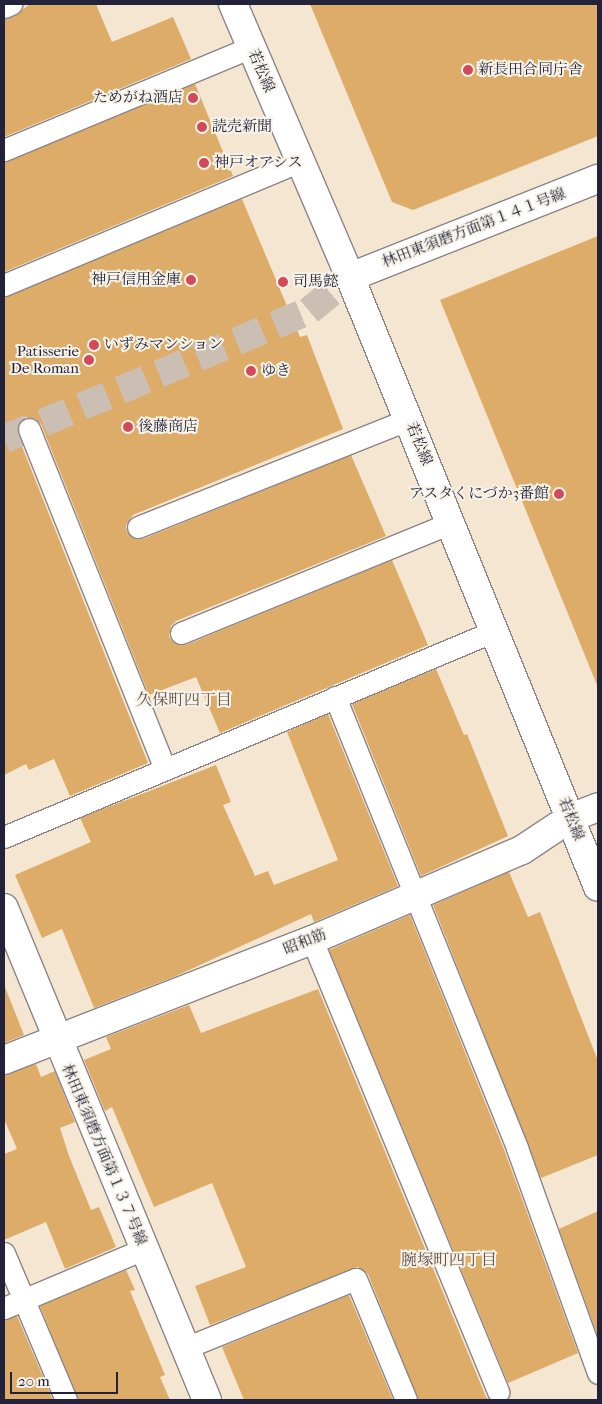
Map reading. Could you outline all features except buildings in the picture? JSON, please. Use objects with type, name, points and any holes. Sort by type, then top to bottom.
[{"type":"street","name":"若松線","points":[[233,4],[350,277],[598,887]]},
{"type":"street","name":"林田東須磨方面第１４１号線","points":[[350,277],[598,179]]},
{"type":"street","name":"昭和筋","points":[[4,1060],[312,940],[522,850],[570,818],[598,807]]},
{"type":"street","name":"林田東須磨方面第１３７号線","points":[[4,908],[56,1039],[185,1348],[202,1399]]},
{"type":"lane","points":[[4,7],[11,4]]},
{"type":"lane","points":[[4,150],[251,48]]},
{"type":"lane","points":[[4,285],[300,161]]},
{"type":"lane","points":[[138,526],[408,419]]},
{"type":"lane","points":[[29,428],[165,769]]},
{"type":"lane","points":[[181,633],[450,523]]},
{"type":"lane","points":[[4,837],[494,631]]},
{"type":"lane","points":[[335,697],[517,1148],[598,1373]]},
{"type":"lane","points":[[312,940],[498,1392]]},
{"type":"lane","points":[[4,1308],[144,1250]]},
{"type":"lane","points":[[4,1253],[66,1400]]},
{"type":"lane","points":[[185,1348],[356,1280],[406,1400]]},
{"type":"tunnel","points":[[4,439],[309,311],[350,277]]},
{"type":"place","name":"新長田合同庁舎","points":[[468,70]]},
{"type":"place","name":"ためがね酒店","points":[[193,98]]},
{"type":"place","name":"読売新聞","points":[[202,127]]},
{"type":"place","name":"神戸オアシス","points":[[204,163]]},
{"type":"place","name":"神戸信用金庫","points":[[191,280]]},
{"type":"place","name":"司馬懿","points":[[283,282]]},
{"type":"place","name":"いずみマンション","points":[[94,345]]},
{"type":"place","name":"Patisserie De Roman","points":[[89,360]]},
{"type":"place","name":"ゆき","points":[[251,371]]},
{"type":"place","name":"後藤商店","points":[[128,427]]},
{"type":"place","name":"アスタくにづか3番館","points":[[559,494]]},
{"type":"district","name":"久保町四丁目","points":[[184,700]]},
{"type":"district","name":"腕塚町四丁目","points":[[449,1260]]}]
